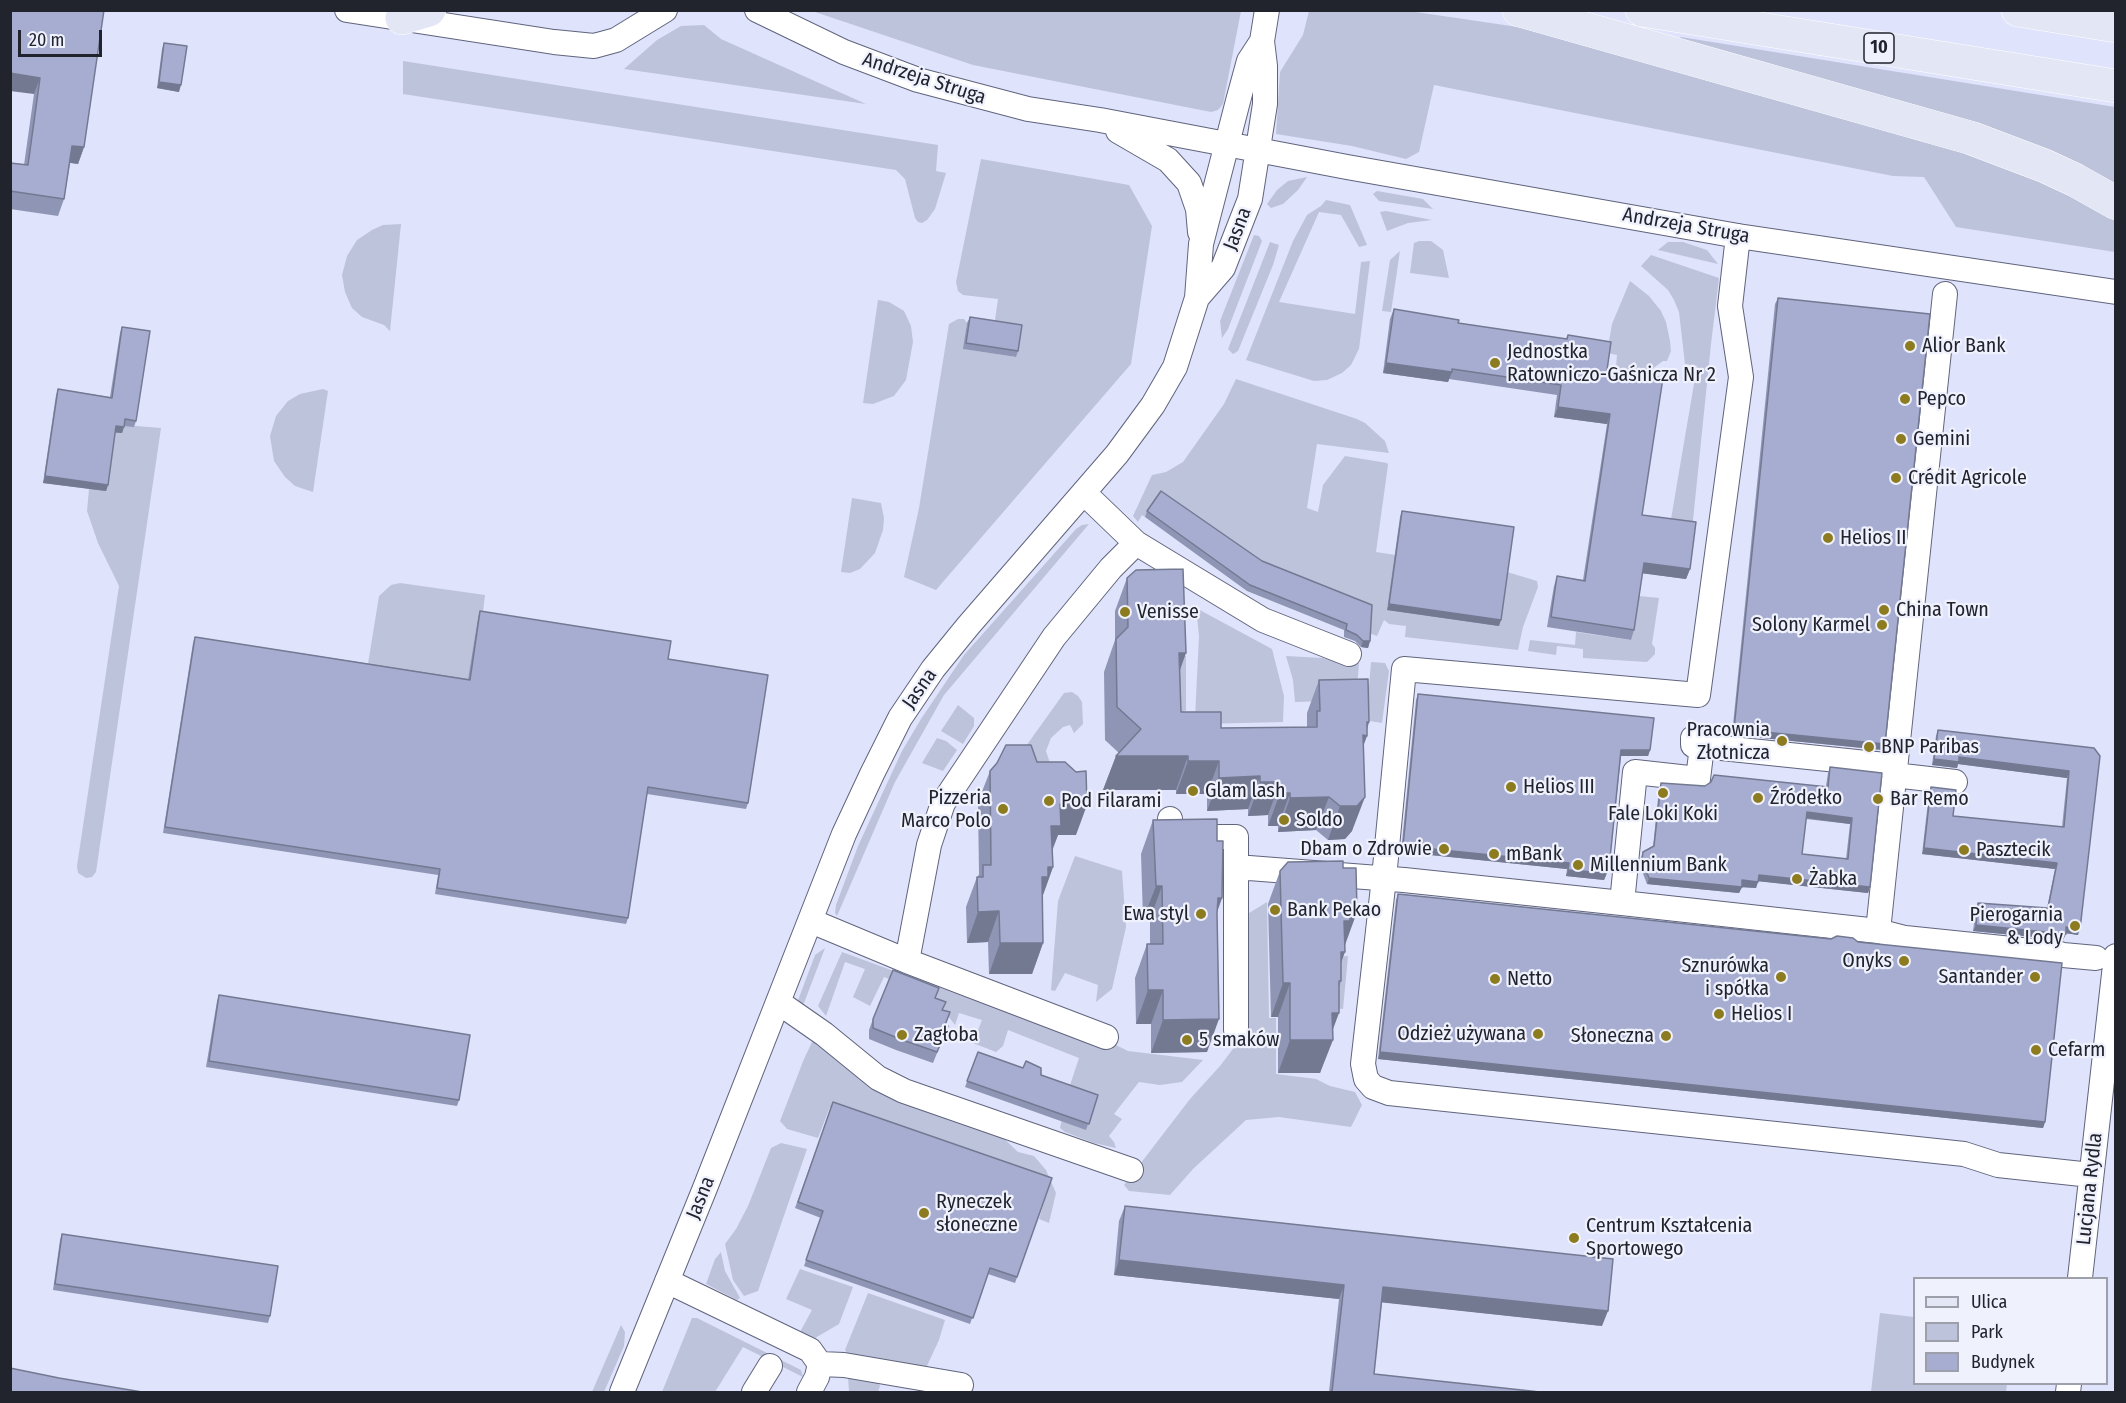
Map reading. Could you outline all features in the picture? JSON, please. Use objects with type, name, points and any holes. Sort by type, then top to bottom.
[{"type":"main road","points":[[1519,10],[1971,138],[2044,166],[2075,180],[2115,203]]},
{"type":"main road","name":"10","points":[[1642,10],[2115,86]]},
{"type":"main road","points":[[2018,10],[2115,26]]},
{"type":"street","points":[[347,10],[416,14],[493,33],[594,46],[616,40],[665,10]]},
{"type":"street","name":"Andrzeja Struga","points":[[757,10],[844,52],[926,83],[1028,109],[1100,120],[1228,146],[1738,236],[2115,292]]},
{"type":"street","points":[[1258,151],[1265,95],[1262,41],[1267,10]]},
{"type":"street","points":[[1228,146],[1249,61],[1262,41]]},
{"type":"street","name":"Andrzeja Struga","points":[[1100,120],[1168,160],[1189,183],[1198,209],[1201,244]]},
{"type":"street","name":"Jasna","points":[[622,1392],[844,834],[900,718],[933,669],[961,634],[1117,454],[1168,381],[1197,298],[1201,244],[1228,146]]},
{"type":"street","name":"Jasna","points":[[1197,298],[1223,268],[1236,238],[1250,198],[1258,151]]},
{"type":"street","points":[[1738,236],[1730,306],[1741,377],[1698,695],[1404,669],[1363,1064],[1366,1079],[1373,1087],[1389,1093],[1964,1154],[1998,1165],[2091,1175]]},
{"type":"street","points":[[1878,931],[1945,294]]},
{"type":"street","points":[[1084,493],[1136,543],[1263,620],[1348,654]]},
{"type":"street","points":[[907,961],[928,845],[943,803],[1054,637],[1111,568],[1136,543]]},
{"type":"street","points":[[1622,903],[1635,772],[1698,779],[1697,742],[1955,782]]},
{"type":"street","points":[[1170,819],[1170,837],[1236,837],[1236,1030]]},
{"type":"street","points":[[1236,867],[1384,878],[1878,931],[1905,938],[2061,955],[2106,957]]},
{"type":"street","points":[[811,921],[907,961],[1106,1037]]},
{"type":"street","name":"Lucjana Rydla","points":[[2080,1277],[2091,1175],[2105,1147],[2106,957]]},
{"type":"street","points":[[778,1002],[824,1034],[878,1078],[904,1091],[1131,1170]]},
{"type":"street","points":[[667,1281],[810,1350],[820,1364],[817,1377],[809,1392]]},
{"type":"street","points":[[820,1364],[844,1365],[961,1385]]},
{"type":"street","points":[[754,1392],[770,1366]]},
{"type":"green space","points":[[812,11],[1241,11],[1223,104],[1218,110],[1211,112],[973,65]]},
{"type":"green space","points":[[1309,11],[1409,11],[1545,31],[1677,39],[1681,37],[2115,107],[2115,252],[1956,227],[1924,177],[1893,176],[1434,85],[1419,152],[1406,159],[1352,146],[1276,134],[1280,72],[1303,35]]},
{"type":"green space","points":[[704,25],[721,39],[866,104],[624,69],[657,40],[681,26]]},
{"type":"green space","points":[[403,61],[938,145],[936,171],[946,173],[935,209],[922,223],[915,218],[905,179],[896,170],[403,94]]},
{"type":"green space","points":[[981,159],[1129,185],[1152,226],[1131,364],[936,590],[904,577],[919,508],[949,324],[958,319],[964,319],[967,323],[964,349],[1016,357],[994,327],[998,299],[963,295],[958,291],[956,282]]},
{"type":"green space","points":[[1307,177],[1298,190],[1283,204],[1271,208],[1267,204],[1277,190],[1288,181]]},
{"type":"green space","points":[[1377,191],[1423,199],[1433,209],[1379,201],[1373,194]]},
{"type":"green space","points":[[1326,200],[1350,205],[1367,245],[1359,247],[1341,215],[1319,212],[1279,302],[1355,314],[1361,262],[1370,261],[1359,349],[1351,365],[1342,373],[1327,380],[1314,381],[1246,360],[1293,241],[1307,215]]},
{"type":"green space","points":[[1386,211],[1432,220],[1408,223],[1387,231],[1380,212]]},
{"type":"green space","points":[[401,224],[390,331],[384,325],[362,317],[352,308],[345,292],[342,275],[347,256],[357,240],[383,225]]},
{"type":"green space","points":[[1254,235],[1259,236],[1262,241],[1228,329],[1222,338],[1220,321]]},
{"type":"green space","points":[[1431,241],[1443,250],[1449,278],[1410,273],[1414,243]]},
{"type":"green space","points":[[1270,242],[1279,245],[1273,265],[1238,351],[1233,354],[1228,349]]},
{"type":"green space","points":[[1668,242],[1683,242],[1707,250],[1718,264],[1658,250]]},
{"type":"green space","points":[[1400,251],[1391,312],[1382,311],[1390,260]]},
{"type":"green space","points":[[1651,255],[1719,278],[1692,530],[1670,525],[1697,366],[1685,364],[1679,312],[1674,300],[1668,290],[1641,266]]},
{"type":"green space","points":[[1630,281],[1649,296],[1661,311],[1670,341],[1671,351],[1667,361],[1663,361],[1648,372],[1616,368],[1617,355],[1607,353],[1612,324]]},
{"type":"green space","points":[[878,300],[889,302],[904,311],[911,326],[913,342],[906,380],[894,396],[873,404],[863,403]]},
{"type":"green space","points":[[1236,379],[1357,419],[1385,441],[1389,453],[1317,444],[1307,508],[1318,512],[1323,485],[1345,456],[1387,463],[1376,552],[1507,572],[1537,581],[1538,587],[1523,627],[1518,650],[1405,637],[1406,626],[1389,624],[1384,620],[1377,636],[1260,568],[1159,497],[1145,517],[1142,515],[1138,522],[1133,516],[1152,475],[1166,472],[1183,462],[1224,404]]},
{"type":"green space","points":[[323,389],[328,391],[313,492],[295,486],[285,477],[274,461],[270,436],[276,416],[288,401],[300,394]]},
{"type":"green space","points":[[123,425],[161,428],[96,872],[92,877],[86,878],[78,873],[77,866],[119,586],[98,543],[87,511],[89,489],[114,432]]},
{"type":"green space","points":[[852,498],[881,503],[884,518],[883,530],[875,553],[860,569],[850,573],[841,572]]},
{"type":"green space","points":[[1089,524],[944,695],[895,782],[837,916],[836,905],[858,846],[902,751],[921,719],[964,655],[1076,529]]},
{"type":"green space","points":[[400,583],[485,595],[483,612],[478,617],[467,686],[367,670],[379,596],[391,585]]},
{"type":"green space","points":[[1639,596],[1659,598],[1652,644],[1655,654],[1647,662],[1583,658],[1583,649],[1557,646],[1556,655],[1528,651],[1530,640],[1575,645],[1576,632],[1630,640]]},
{"type":"green space","points":[[1196,608],[1272,649],[1284,696],[1283,722],[1202,724],[1195,718],[1199,636]]},
{"type":"green space","points":[[1186,656],[1186,710],[1181,715],[1171,715],[1175,657]]},
{"type":"green space","points":[[1286,656],[1323,658],[1348,665],[1353,661],[1359,663],[1356,700],[1295,702],[1293,680]]},
{"type":"green space","points":[[1371,662],[1385,663],[1389,671],[1382,723],[1370,721],[1367,710]]},
{"type":"green space","points":[[1072,692],[1082,702],[1083,724],[1074,733],[1070,725],[1063,727],[1051,738],[1046,751],[1050,763],[1032,768],[1021,753],[1064,693]]},
{"type":"green space","points":[[958,705],[974,718],[974,726],[963,744],[941,731]]},
{"type":"green space","points":[[937,738],[946,741],[957,750],[943,771],[922,763]]},
{"type":"green space","points":[[1075,856],[1122,871],[1126,927],[1112,989],[1096,1002],[1098,985],[1065,973],[1055,991],[1051,990],[1058,901]]},
{"type":"green space","points":[[1267,902],[1269,1018],[1276,1018],[1276,1074],[1316,1079],[1330,1086],[1355,1092],[1362,1105],[1351,1127],[1279,1117],[1246,1120],[1193,1169],[1170,1195],[1129,1191],[1124,1185],[1190,1099],[1242,1037],[1241,918]]},
{"type":"green space","points":[[825,948],[804,1003],[798,1007],[797,1003],[815,955]]},
{"type":"green space","points":[[842,952],[1085,1041],[1108,1041],[1128,1051],[1203,1060],[1182,1082],[1160,1085],[1139,1082],[1114,1114],[1122,1119],[1109,1136],[1116,1148],[1094,1143],[1060,1128],[1068,1091],[1079,1058],[1008,1030],[1003,1046],[996,1052],[973,1043],[982,1020],[959,1013],[955,1025],[945,1012],[935,1007],[937,998],[884,977],[870,1006],[853,997],[865,969],[845,962],[826,1016],[818,1006]]},
{"type":"green space","points":[[1348,956],[1343,1009],[1331,1008],[1336,957]]},
{"type":"green space","points":[[813,1040],[995,1130],[1018,1152],[1034,1156],[1046,1170],[1056,1193],[1049,1223],[1039,1219],[1050,1183],[830,1107],[818,1138],[787,1129],[780,1121]]},
{"type":"green space","points":[[781,1143],[807,1149],[758,1291],[744,1296],[733,1280],[725,1244],[748,1206],[771,1148]]},
{"type":"green space","points":[[721,1252],[725,1271],[740,1298],[737,1300],[706,1284],[715,1259]]},
{"type":"green space","points":[[800,1269],[853,1287],[839,1324],[815,1338],[800,1332],[812,1310],[786,1299]]},
{"type":"green space","points":[[868,1293],[945,1320],[926,1368],[850,1357],[845,1350]]},
{"type":"green space","points":[[1880,1313],[1913,1317],[1913,1385],[2007,1385],[2006,1392],[1871,1392]]},
{"type":"green space","points":[[692,1318],[697,1318],[801,1370],[803,1377],[743,1347],[715,1392],[662,1392]]},
{"type":"green space","points":[[621,1325],[625,1332],[624,1346],[604,1392],[592,1392]]},
{"type":"green space","points":[[848,1376],[877,1377],[880,1386],[878,1392],[849,1392]]},
{"type":"building","points":[[10,10],[104,10],[84,147],[72,146],[64,199],[10,191],[10,163],[28,165],[40,78],[10,73]]},
{"type":"building","points":[[164,43],[187,46],[181,85],[159,82]]},
{"type":"building","name":"Helios II","points":[[1778,298],[1930,314],[1885,744],[1734,729]]},
{"type":"building","points":[[1394,309],[1459,320],[1458,323],[1567,339],[1568,335],[1611,342],[1607,370],[1663,378],[1642,515],[1696,522],[1690,569],[1644,563],[1634,630],[1551,617],[1557,576],[1585,581],[1610,414],[1558,407],[1561,385],[1452,369],[1452,372],[1386,363]]},
{"type":"building","points":[[970,317],[1022,325],[1018,351],[966,343]]},
{"type":"building","points":[[122,327],[150,331],[136,421],[125,419],[124,427],[116,426],[108,485],[45,476],[58,389],[112,398]]},
{"type":"building","points":[[1161,491],[1262,561],[1372,605],[1370,641],[1363,641],[1346,630],[1347,624],[1250,585],[1147,511]]},
{"type":"building","points":[[1402,511],[1514,527],[1501,620],[1389,604]]},
{"type":"building","points":[[1183,569],[1186,653],[1179,653],[1181,712],[1221,712],[1221,728],[1317,727],[1317,711],[1320,711],[1319,680],[1368,679],[1369,722],[1367,722],[1367,736],[1363,735],[1365,797],[1357,806],[1340,806],[1329,797],[1290,798],[1290,793],[1280,793],[1280,782],[1260,782],[1260,776],[1219,778],[1219,761],[1188,761],[1188,756],[1116,756],[1141,729],[1117,707],[1116,639],[1128,627],[1127,578],[1136,570]]},
{"type":"building","points":[[480,611],[671,641],[668,659],[768,675],[748,803],[648,787],[628,918],[437,888],[440,869],[165,827],[195,637],[470,680]]},
{"type":"building","name":"Helios III","points":[[1418,694],[1654,718],[1650,750],[1621,750],[1609,868],[1606,873],[1568,870],[1569,863],[1403,846]]},
{"type":"building","points":[[1938,730],[2094,748],[2100,756],[2080,929],[2066,927],[2066,934],[1976,925],[1978,903],[2048,908],[2057,863],[1924,848],[1931,787],[1956,790],[1953,816],[2064,827],[2069,771],[1959,757],[1959,762],[1934,759]]},
{"type":"building","points":[[1006,745],[1031,745],[1037,762],[1065,762],[1076,772],[1086,771],[1087,805],[1060,804],[1061,826],[1051,826],[1053,867],[1048,867],[1048,877],[1042,877],[1043,943],[1000,943],[999,911],[978,912],[977,877],[983,877],[983,865],[991,865],[990,771]]},
{"type":"building","points":[[1830,767],[1882,773],[1870,887],[1759,875],[1758,882],[1742,880],[1742,887],[1649,878],[1642,860],[1643,852],[1654,846],[1661,783],[1705,786],[1711,782],[1714,775],[1828,787]],"holes":[[[1807,812],[1852,818],[1848,859],[1802,854]]]},
{"type":"building","points":[[1217,819],[1217,841],[1223,841],[1222,898],[1218,898],[1217,913],[1219,1019],[1163,1020],[1163,990],[1148,990],[1147,944],[1163,944],[1162,886],[1156,886],[1153,820]]},
{"type":"building","points":[[1343,861],[1343,868],[1356,868],[1357,912],[1350,912],[1350,921],[1344,921],[1345,952],[1341,952],[1339,1013],[1332,1013],[1333,1040],[1290,1040],[1290,983],[1283,983],[1280,871],[1288,862]]},
{"type":"building","name":"Helios I","points":[[1398,894],[1831,939],[1837,936],[1853,938],[1858,942],[2062,963],[2045,1122],[1380,1052]]},
{"type":"building","points":[[893,970],[939,988],[935,998],[946,1002],[942,1010],[950,1012],[945,1025],[948,1026],[937,1052],[873,1028],[873,1019]]},
{"type":"building","points":[[219,995],[470,1035],[459,1100],[209,1061]]},
{"type":"building","points":[[978,1052],[1023,1068],[1026,1061],[1041,1068],[1041,1075],[1098,1095],[1089,1124],[967,1081]]},
{"type":"building","name":"Ryneczek słoneczne","points":[[833,1102],[1052,1178],[1017,1277],[990,1268],[973,1318],[806,1260],[823,1211],[798,1202]]},
{"type":"building","points":[[1125,1206],[1613,1259],[1608,1311],[1383,1287],[1374,1374],[1540,1392],[1332,1392],[1344,1285],[1119,1260]]},
{"type":"building","points":[[62,1234],[278,1266],[270,1316],[55,1284]]},
{"type":"building","points":[[10,1368],[59,1378],[142,1392],[10,1392]]},
{"type":"place","name":"Alior Bank","points":[[1910,346]]},
{"type":"place","name":"Jednostka Ratowniczo-Gaśnicza Nr 2","points":[[1495,363]]},
{"type":"place","name":"Pepco","points":[[1905,399]]},
{"type":"place","name":"Gemini","points":[[1901,439]]},
{"type":"place","name":"Crédit Agricole","points":[[1896,478]]},
{"type":"place","name":"Helios II","points":[[1828,538]]},
{"type":"place","name":"China Town","points":[[1884,610]]},
{"type":"place","name":"Venisse","points":[[1125,612]]},
{"type":"place","name":"Solony Karmel","points":[[1882,625]]},
{"type":"place","name":"Pracownia Złotnicza","points":[[1782,741]]},
{"type":"place","name":"BNP Paribas","points":[[1869,747]]},
{"type":"place","name":"Helios III","points":[[1511,787]]},
{"type":"place","name":"Glam lash","points":[[1193,791]]},
{"type":"place","name":"Fale Loki Koki","points":[[1663,793]]},
{"type":"place","name":"Źródełko","points":[[1758,798]]},
{"type":"place","name":"Bar Remo","points":[[1878,799]]},
{"type":"place","name":"Pod Filarami","points":[[1049,801]]},
{"type":"place","name":"Pizzeria Marco Polo","points":[[1003,809]]},
{"type":"place","name":"Soldo","points":[[1284,820]]},
{"type":"place","name":"Dbam o Zdrowie","points":[[1444,849]]},
{"type":"place","name":"Pasztecik","points":[[1964,850]]},
{"type":"place","name":"mBank","points":[[1494,854]]},
{"type":"place","name":"Millennium Bank","points":[[1578,865]]},
{"type":"place","name":"Żabka","points":[[1797,879]]},
{"type":"place","name":"Bank Pekao","points":[[1275,910]]},
{"type":"place","name":"Ewa styl","points":[[1201,914]]},
{"type":"place","name":"Pierogarnia & Lody","points":[[2075,926]]},
{"type":"place","name":"Onyks","points":[[1904,961]]},
{"type":"place","name":"Sznurówka i spółka","points":[[1781,977]]},
{"type":"place","name":"Santander","points":[[2035,977]]},
{"type":"place","name":"Netto","points":[[1495,979]]},
{"type":"place","name":"Helios I","points":[[1719,1014]]},
{"type":"place","name":"Odzież używana","points":[[1538,1034]]},
{"type":"place","name":"Zagłoba","points":[[902,1035]]},
{"type":"place","name":"Słoneczna","points":[[1666,1036]]},
{"type":"place","name":"5 smaków","points":[[1187,1040]]},
{"type":"place","name":"Cefarm","points":[[2036,1050]]},
{"type":"place","name":"Ryneczek słoneczne","points":[[924,1213]]},
{"type":"place","name":"Centrum Kształcenia Sportowego","points":[[1574,1238]]}]
